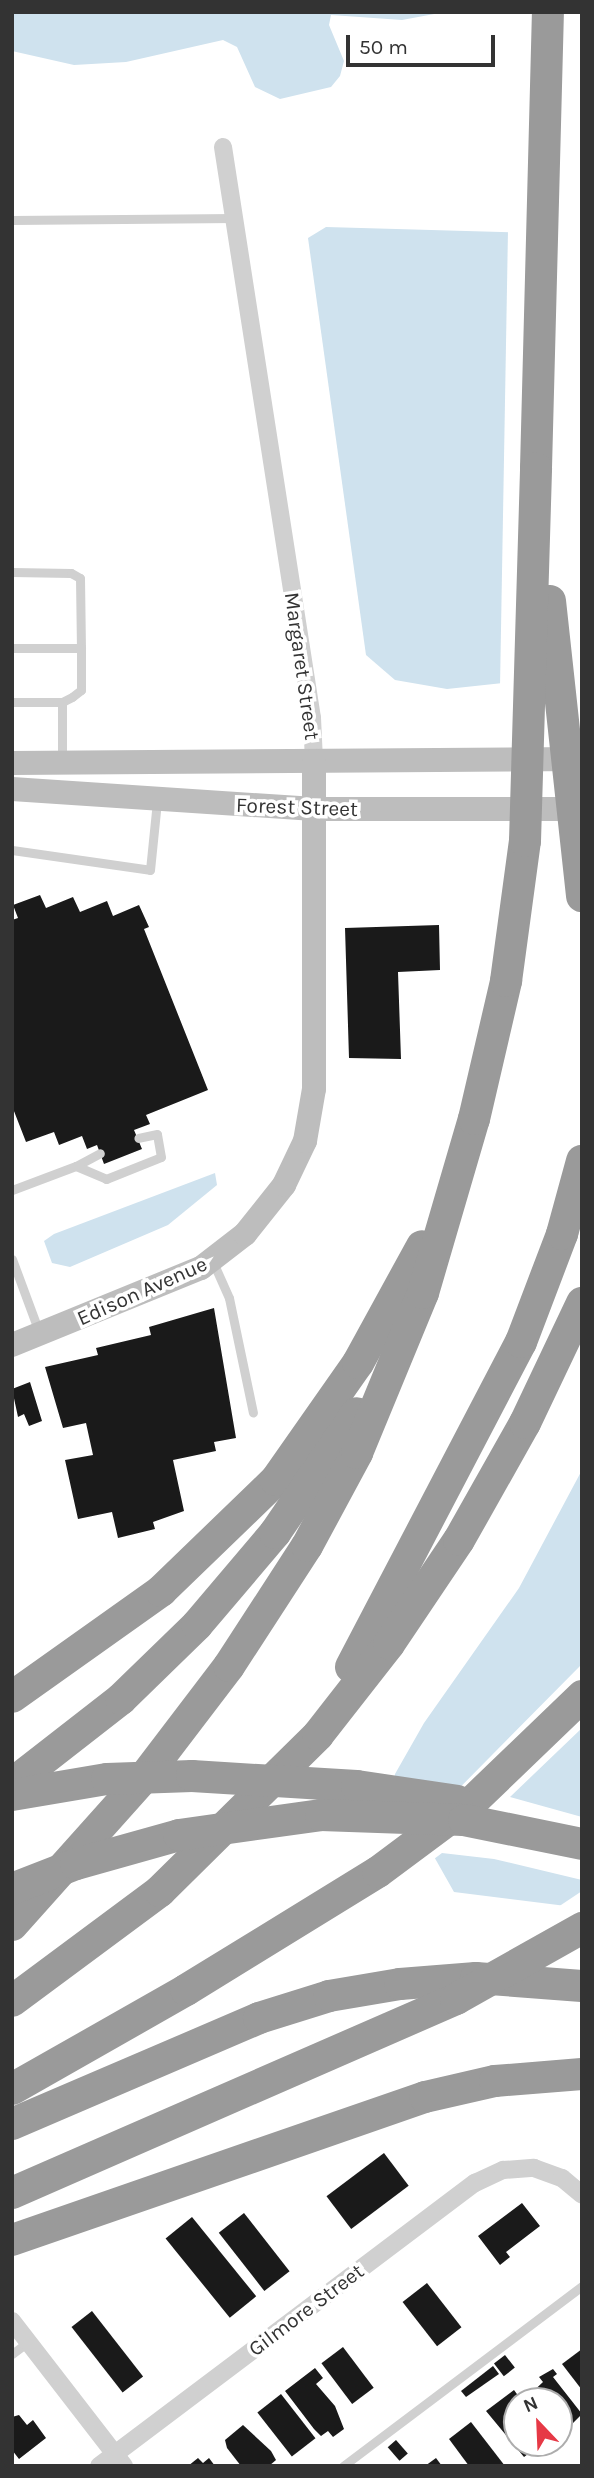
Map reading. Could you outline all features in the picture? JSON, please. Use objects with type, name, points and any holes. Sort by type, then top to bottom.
[{"type":"highway","points":[[12,1924],[146,1775],[269,1607],[352,1464],[412,1322],[446,1226],[506,981],[525,841],[548,12]]},
{"type":"highway","points":[[536,468],[582,896]]},
{"type":"highway","points":[[12,1697],[180,1576],[292,1461],[352,1373],[400,1289],[435,1220],[474,1119]]},
{"type":"highway","points":[[254,1804],[299,1748],[349,1670],[485,1416],[537,1303],[582,1161]]},
{"type":"highway","points":[[12,2001],[139,1908],[254,1804],[341,1706],[437,1574],[505,1461],[582,1303]]},
{"type":"highway","points":[[12,1784],[121,1699],[230,1589],[317,1475],[412,1322]]},
{"type":"highway","points":[[12,2089],[176,1996],[378,1872],[472,1802],[582,1696]]},
{"type":"highway","points":[[12,1795],[73,1783],[151,1776],[357,1787],[455,1801],[582,1843]]},
{"type":"highway","points":[[12,1889],[87,1861],[179,1835],[321,1815],[464,1820],[582,1843]]},
{"type":"highway","points":[[456,1999],[582,1928]]},
{"type":"highway","points":[[12,2193],[456,1999],[582,1937]]},
{"type":"highway","points":[[12,2124],[259,2018],[329,1996],[400,1983],[476,1978],[582,1986]]},
{"type":"highway","points":[[12,2240],[425,2097],[495,2081],[582,2074]]},
{"type":"main road","name":"Forest Street","points":[[12,763],[582,758]]},
{"type":"main road","name":"Margaret Street","points":[[285,1185],[305,1141],[314,1089],[314,761]]},
{"type":"main road","name":"Forest Street","points":[[12,789],[314,809],[582,808]]},
{"type":"main road","name":"Edison Avenue","points":[[12,1345],[179,1279],[212,1261],[252,1227],[285,1185]]},
{"type":"street","name":"Margaret Street","points":[[223,148],[312,718],[314,761]]},
{"type":"street","name":"Gilmore Street","points":[[99,2466],[120,2460],[475,2183],[519,2167],[548,2171],[582,2195]]},
{"type":"street","points":[[12,2321],[120,2460]]},
{"type":"lane","points":[[12,220],[234,219]]},
{"type":"lane","points":[[12,572],[71,573],[80,578],[81,648],[81,690],[62,702],[12,702]]},
{"type":"lane","points":[[12,648],[81,648]]},
{"type":"lane","points":[[62,702],[62,762]]},
{"type":"lane","points":[[12,850],[150,870],[157,799]]},
{"type":"lane","points":[[76,1166],[106,1179],[162,1157],[157,1134],[138,1138]]},
{"type":"lane","points":[[12,1190],[76,1166],[100,1153]]},
{"type":"lane","points":[[12,1259],[40,1334]]},
{"type":"lane","points":[[212,1261],[229,1298],[253,1413]]},
{"type":"lane","points":[[343,2466],[582,2286]]},
{"type":"lane","points":[[12,2354],[28,2342]]},
{"type":"water","points":[[12,12],[445,12],[402,20],[331,15],[329,25],[344,61],[340,76],[331,87],[280,99],[255,87],[237,47],[223,40],[126,62],[74,65],[12,51]]},
{"type":"water","points":[[326,227],[535,233],[503,683],[447,689],[395,680],[366,655],[308,238]]},
{"type":"water","points":[[215,1173],[217,1185],[168,1225],[70,1267],[52,1263],[44,1241],[54,1234]]},
{"type":"water","points":[[582,1470],[582,1908],[454,1892],[393,1784],[395,1774],[424,1723],[519,1588]]},
{"type":"pier","points":[[508,230],[536,230],[523,675],[500,687]]},
{"type":"pier","points":[[582,1664],[582,1728],[510,1797],[582,1817],[582,1880],[494,1859],[442,1853],[430,1862],[410,1838]]},
{"type":"pier","points":[[582,1891],[582,1911],[555,1908],[558,1907]]},
{"type":"building","points":[[40,895],[46,908],[73,897],[80,912],[107,901],[113,916],[139,905],[149,927],[144,929],[208,1090],[146,1115],[150,1124],[134,1130],[142,1149],[104,1164],[97,1145],[87,1149],[82,1136],[59,1145],[54,1132],[26,1142],[12,1106],[12,920],[18,918],[13,905]]},
{"type":"building","points":[[439,925],[440,970],[398,972],[401,1059],[349,1058],[345,928]]},
{"type":"building","points":[[214,1308],[236,1438],[214,1442],[216,1451],[173,1460],[184,1511],[153,1522],[155,1529],[118,1538],[112,1512],[78,1519],[65,1460],[93,1455],[86,1423],[63,1428],[45,1367],[98,1355],[96,1348],[151,1335],[149,1327]]},
{"type":"building","points":[[30,1382],[42,1421],[29,1426],[24,1414],[18,1417],[12,1389]]},
{"type":"building","points":[[384,2153],[409,2186],[351,2229],[326,2196]]},
{"type":"building","points":[[522,2203],[540,2226],[506,2252],[510,2257],[500,2265],[478,2236]]},
{"type":"building","points":[[244,2213],[290,2271],[264,2291],[219,2233]]},
{"type":"building","points":[[192,2217],[256,2296],[230,2318],[166,2238]]},
{"type":"building","points":[[427,2283],[461,2327],[437,2346],[403,2302]]},
{"type":"building","points":[[92,2311],[143,2376],[123,2392],[72,2327]]},
{"type":"building","points":[[343,2347],[374,2388],[352,2404],[321,2363]]},
{"type":"building","points":[[582,2349],[582,2390],[562,2364]]},
{"type":"building","points":[[505,2355],[515,2368],[504,2376],[494,2364]]},
{"type":"building","points":[[493,2366],[499,2374],[466,2397],[461,2391]]},
{"type":"building","points":[[315,2368],[323,2378],[316,2384],[335,2406],[344,2429],[333,2437],[328,2431],[321,2436],[285,2391]]},
{"type":"building","points":[[553,2369],[557,2374],[553,2377],[561,2387],[538,2387],[543,2382],[539,2377]]},
{"type":"building","points":[[281,2394],[315,2438],[292,2457],[257,2412]]},
{"type":"building","points":[[503,2398],[503,2432],[486,2411]]},
{"type":"building","points":[[573,2403],[582,2414],[573,2423]]},
{"type":"building","points":[[19,2415],[27,2425],[33,2420],[46,2438],[19,2459],[12,2450],[12,2417]]},
{"type":"building","points":[[471,2422],[505,2466],[469,2466],[449,2439]]},
{"type":"building","points":[[243,2425],[271,2451],[276,2460],[269,2466],[241,2466],[227,2448],[225,2440]]},
{"type":"building","points":[[396,2440],[408,2454],[400,2461],[388,2447]]},
{"type":"building","points":[[198,2458],[203,2463],[209,2458],[215,2466],[188,2466]]},
{"type":"building","points":[[436,2458],[442,2466],[425,2466]]}]
